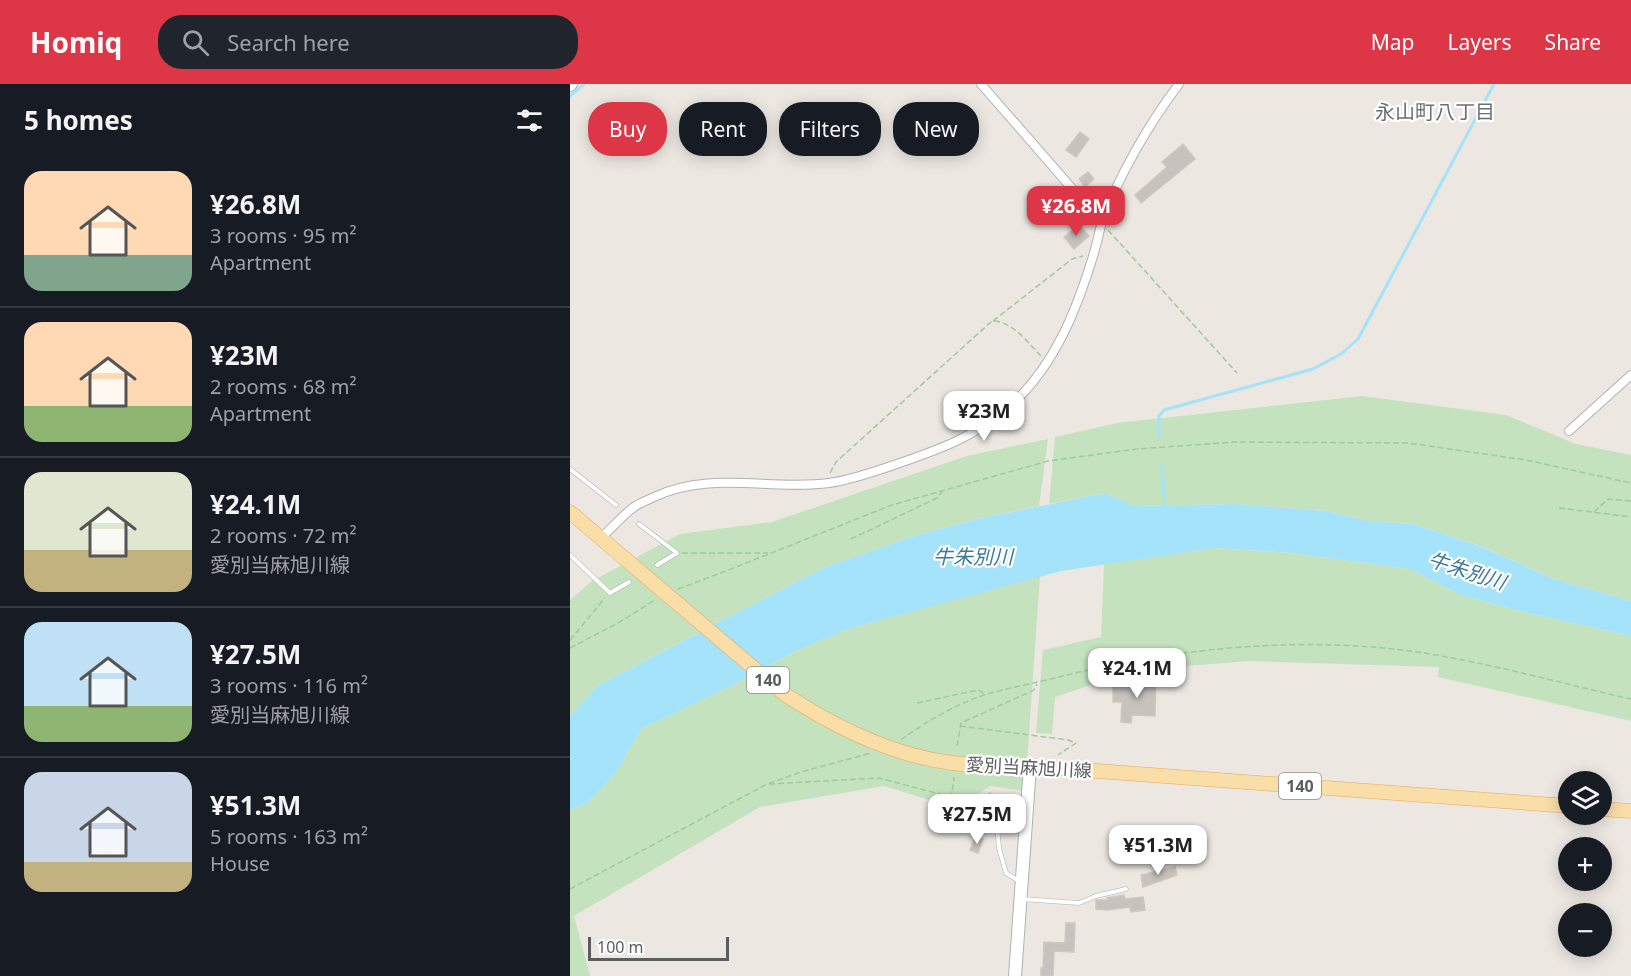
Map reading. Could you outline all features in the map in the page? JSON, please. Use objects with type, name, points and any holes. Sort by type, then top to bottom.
[{"type":"main road","name":"愛別当麻旭川線","points":[[570,512],[783,693],[817,716],[862,738],[896,751],[952,763],[1030,766],[1558,805]]},
{"type":"main road","points":[[1612,810],[1631,811]]},
{"type":"street","points":[[981,84],[1102,223]]},
{"type":"street","points":[[601,538],[635,506],[666,491],[687,485],[712,482],[828,483],[861,476],[948,446],[1000,415],[1048,363],[1060,344],[1120,178],[1179,84]]},
{"type":"street","points":[[1569,431],[1631,375]]},
{"type":"street","points":[[1015,976],[1030,766]]},
{"type":"lane","points":[[570,469],[616,505]]},
{"type":"lane","points":[[639,524],[677,553],[657,565]]},
{"type":"lane","points":[[570,555],[610,593],[629,582]]},
{"type":"lane","points":[[996,815],[999,848],[1006,873],[1022,883]]},
{"type":"lane","points":[[1021,899],[1079,903],[1096,896],[1126,889]]},
{"type":"path","points":[[1102,223],[1238,373]]},
{"type":"path","points":[[828,483],[830,471],[836,462],[992,321],[1072,259],[1094,254]]},
{"type":"path","points":[[992,321],[1002,321],[1010,326],[1048,363]]},
{"type":"path","points":[[674,590],[892,505],[1048,460],[1137,449],[1235,442],[1372,442],[1440,447],[1526,460],[1631,483]]},
{"type":"path","points":[[851,539],[937,498],[942,495],[943,490]]},
{"type":"path","points":[[1593,512],[1608,499],[1631,501]]},
{"type":"path","points":[[1559,508],[1631,518]]},
{"type":"path","points":[[677,553],[768,553]]},
{"type":"path","points":[[570,640],[597,605],[610,593]]},
{"type":"path","points":[[570,648],[618,623],[658,598]]},
{"type":"path","points":[[897,743],[922,726],[984,695],[1089,670],[1175,654],[1271,646],[1328,646],[1441,656],[1631,699]]},
{"type":"path","points":[[957,746],[960,726],[965,721],[1034,690],[1037,683]]},
{"type":"path","points":[[916,703],[978,690],[984,695]]},
{"type":"path","points":[[960,726],[1068,740],[1076,743],[1052,759]]},
{"type":"path","points":[[570,889],[767,784],[801,772],[872,753]]},
{"type":"path","points":[[767,784],[879,778],[947,796],[952,793],[954,777]]},
{"type":"green space","points":[[1362,396],[1506,415],[1576,444],[1631,455],[1631,601],[1554,579],[1483,547],[1413,524],[1367,521],[1326,511],[1236,504],[1133,506],[1105,493],[1049,504],[1055,437],[1117,423]]},
{"type":"green space","points":[[1048,439],[1039,506],[977,519],[911,537],[823,568],[597,686],[570,716],[570,600],[592,581],[680,534],[772,522],[967,456]]},
{"type":"green space","points":[[1216,548],[1291,553],[1410,569],[1461,595],[1631,636],[1631,721],[1438,677],[1439,667],[1248,661],[1135,670],[1055,697],[1052,734],[1036,733],[1043,650],[1101,637],[1104,564]]},
{"type":"green space","points":[[1040,576],[1025,791],[990,786],[956,808],[884,786],[760,807],[574,916],[590,976],[570,976],[570,810],[586,804],[615,774],[641,729],[723,690],[798,650],[848,629]]},
{"type":"water","name":"牛朱別川","points":[[1105,493],[1133,506],[1236,504],[1326,511],[1367,521],[1413,524],[1482,547],[1554,579],[1631,601],[1631,636],[1461,595],[1410,569],[1291,553],[1216,548],[1061,571],[848,629],[798,650],[723,690],[641,729],[615,774],[586,804],[570,810],[570,716],[597,686],[823,568],[911,537],[977,519]]},
{"type":"building","points":[[1080,132],[1089,139],[1076,157],[1066,150]]},
{"type":"building","points":[[1183,144],[1195,159],[1141,203],[1135,195],[1167,167],[1162,162]]},
{"type":"building","points":[[1088,172],[1094,179],[1085,187],[1079,179]]},
{"type":"building","points":[[1046,190],[1065,211],[1051,223],[1033,200]]},
{"type":"building","points":[[1079,225],[1089,236],[1074,249],[1064,237]]},
{"type":"building","points":[[1146,674],[1156,674],[1155,716],[1132,715],[1131,723],[1121,722],[1122,702],[1113,702],[1113,685],[1146,687]]},
{"type":"building","points":[[990,793],[996,799],[978,815],[972,807]]},
{"type":"building","points":[[961,818],[977,818],[977,831],[962,831]]},
{"type":"building","points":[[976,836],[983,839],[978,853],[970,850]]},
{"type":"building","points":[[1175,867],[1177,875],[1143,887],[1141,875]]},
{"type":"building","points":[[1124,895],[1125,899],[1143,897],[1145,910],[1131,912],[1130,907],[1096,909],[1096,900],[1107,900],[1107,898]]},
{"type":"building","points":[[1066,923],[1075,923],[1074,952],[1054,951],[1053,976],[1041,976],[1044,942],[1065,943]]},
{"type":"waterway","points":[[570,96],[584,84]]},
{"type":"waterway","points":[[1159,436],[1159,416],[1164,410],[1313,369],[1341,354],[1358,339],[1494,84]]},
{"type":"waterway","points":[[1162,466],[1165,509]]},
{"type":"district","name":"永山町八丁目","points":[[1435,112]]}]
